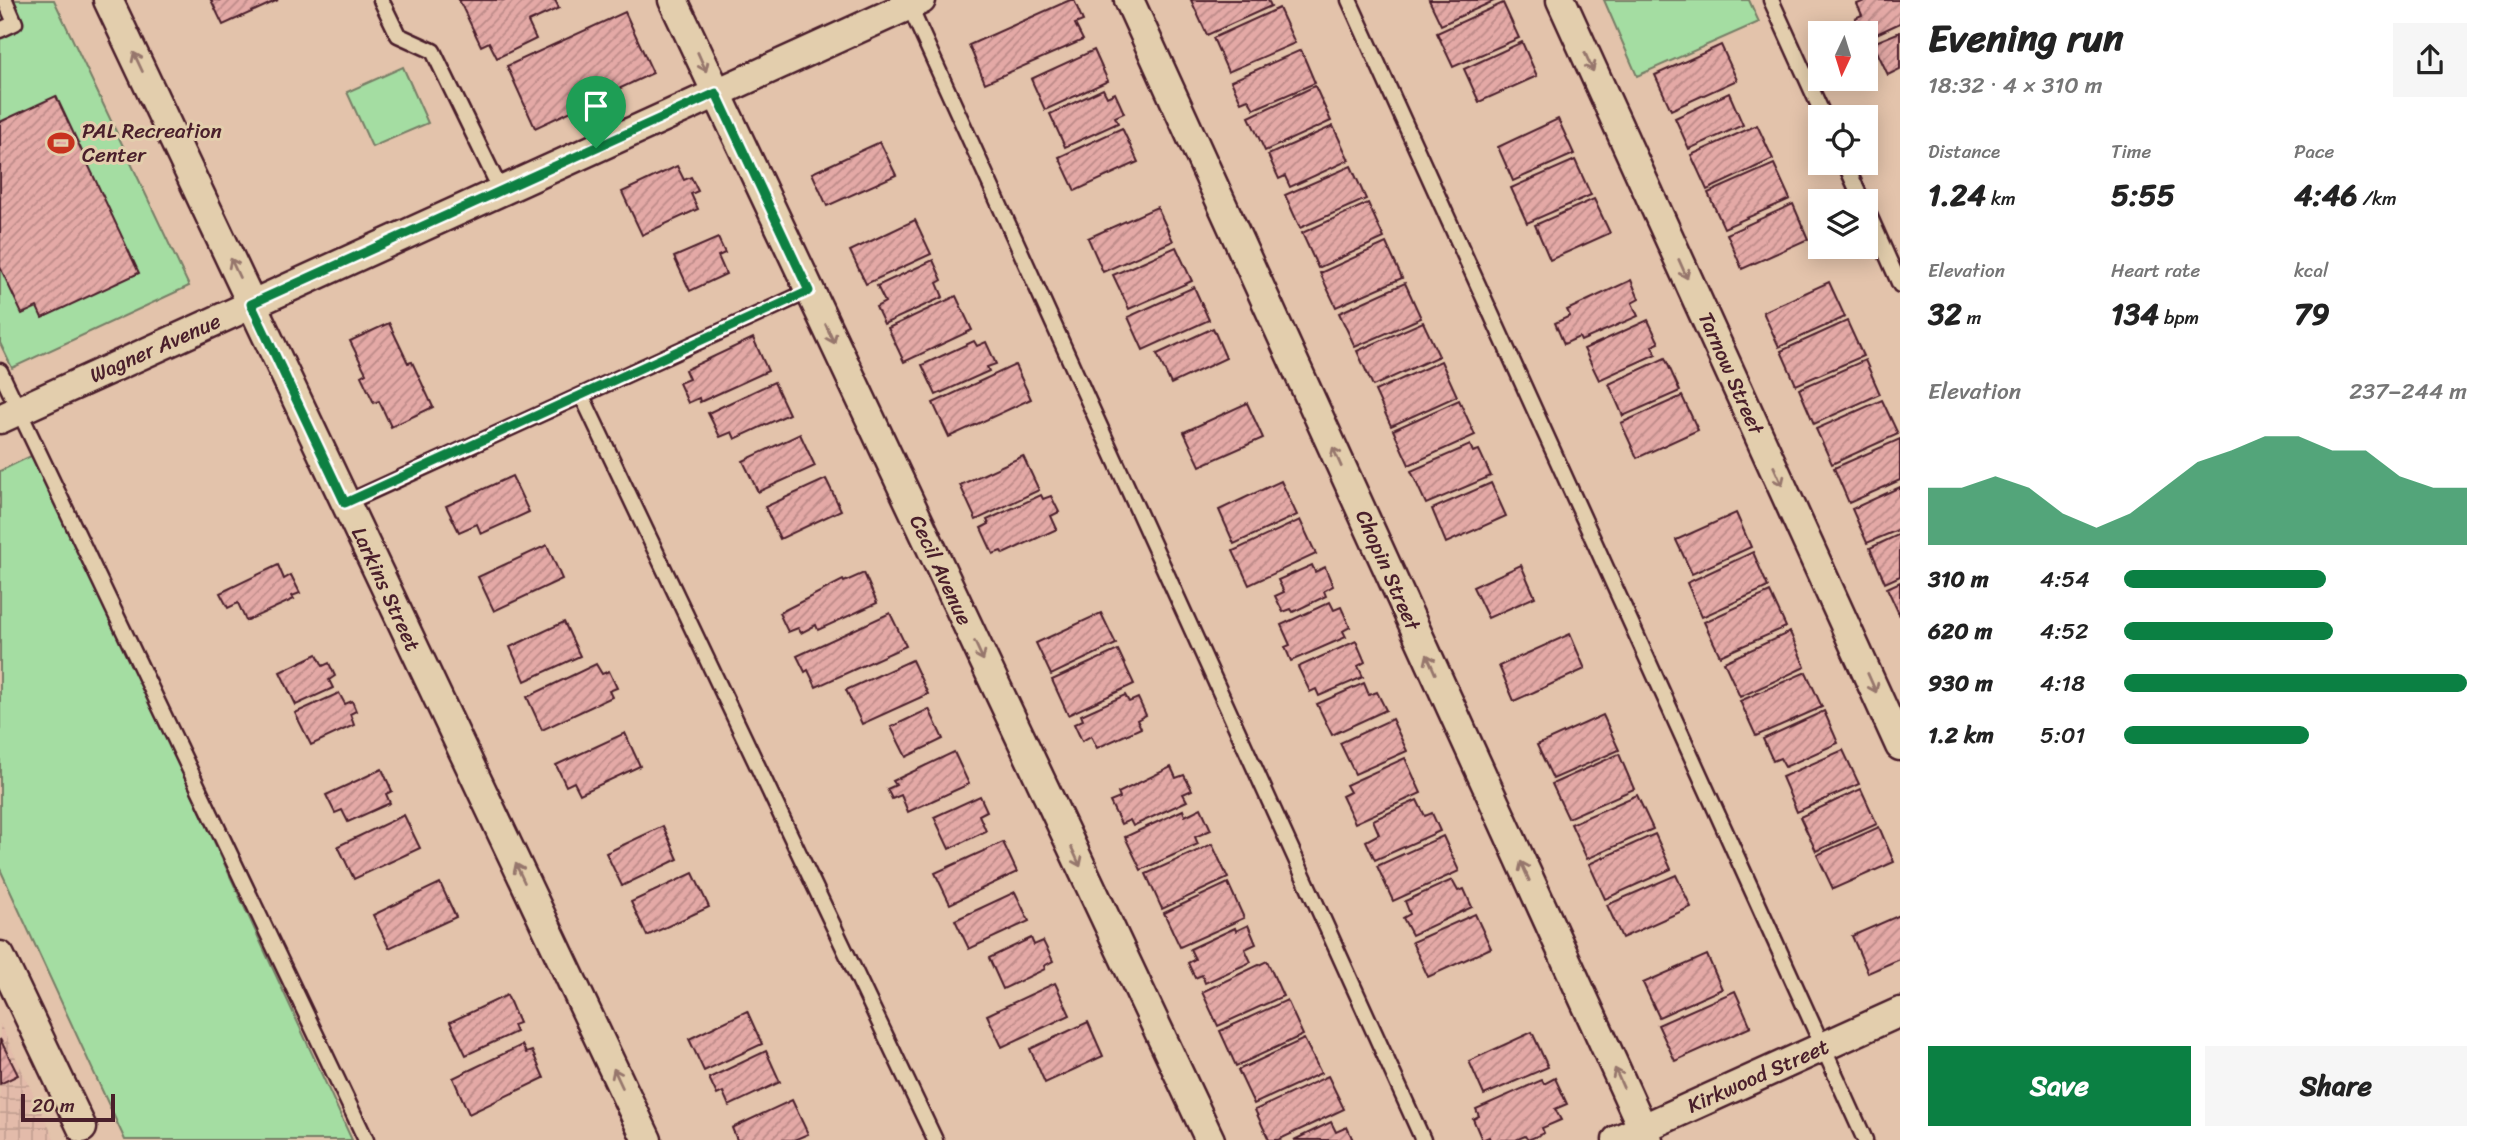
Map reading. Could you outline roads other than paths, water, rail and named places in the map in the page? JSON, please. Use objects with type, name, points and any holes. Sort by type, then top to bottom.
[{"type":"street","name":"Larkins Street","points":[[108,0],[647,1140]]},
{"type":"street","name":"Cecil Avenue","points":[[673,0],[1210,1140]]},
{"type":"street","name":"Chopin Street","points":[[1129,0],[1645,1134]]},
{"type":"street","name":"Tarnow Street","points":[[1561,0],[1900,746]]},
{"type":"street","name":"Wagner Avenue","points":[[9,414],[912,2]]},
{"type":"street","points":[[0,956],[82,1128]]},
{"type":"street","name":"Kirkwood Street","points":[[1617,1140],[1645,1134],[1900,1012]]},
{"type":"lane","points":[[0,30],[15,23],[5,0]]},
{"type":"lane","points":[[382,0],[398,35],[433,51],[501,191]]},
{"type":"lane","points":[[1349,0],[1865,1140]]},
{"type":"lane","points":[[1772,0],[1819,105]]},
{"type":"lane","points":[[912,2],[1423,1140]]},
{"type":"lane","points":[[1878,235],[1900,285]]},
{"type":"lane","points":[[345,503],[809,291]]},
{"type":"lane","points":[[0,371],[9,414],[366,1140]]},
{"type":"lane","points":[[582,396],[935,1140]]},
{"type":"place","name":"PAL Recreation Center","points":[[61,143]]}]
